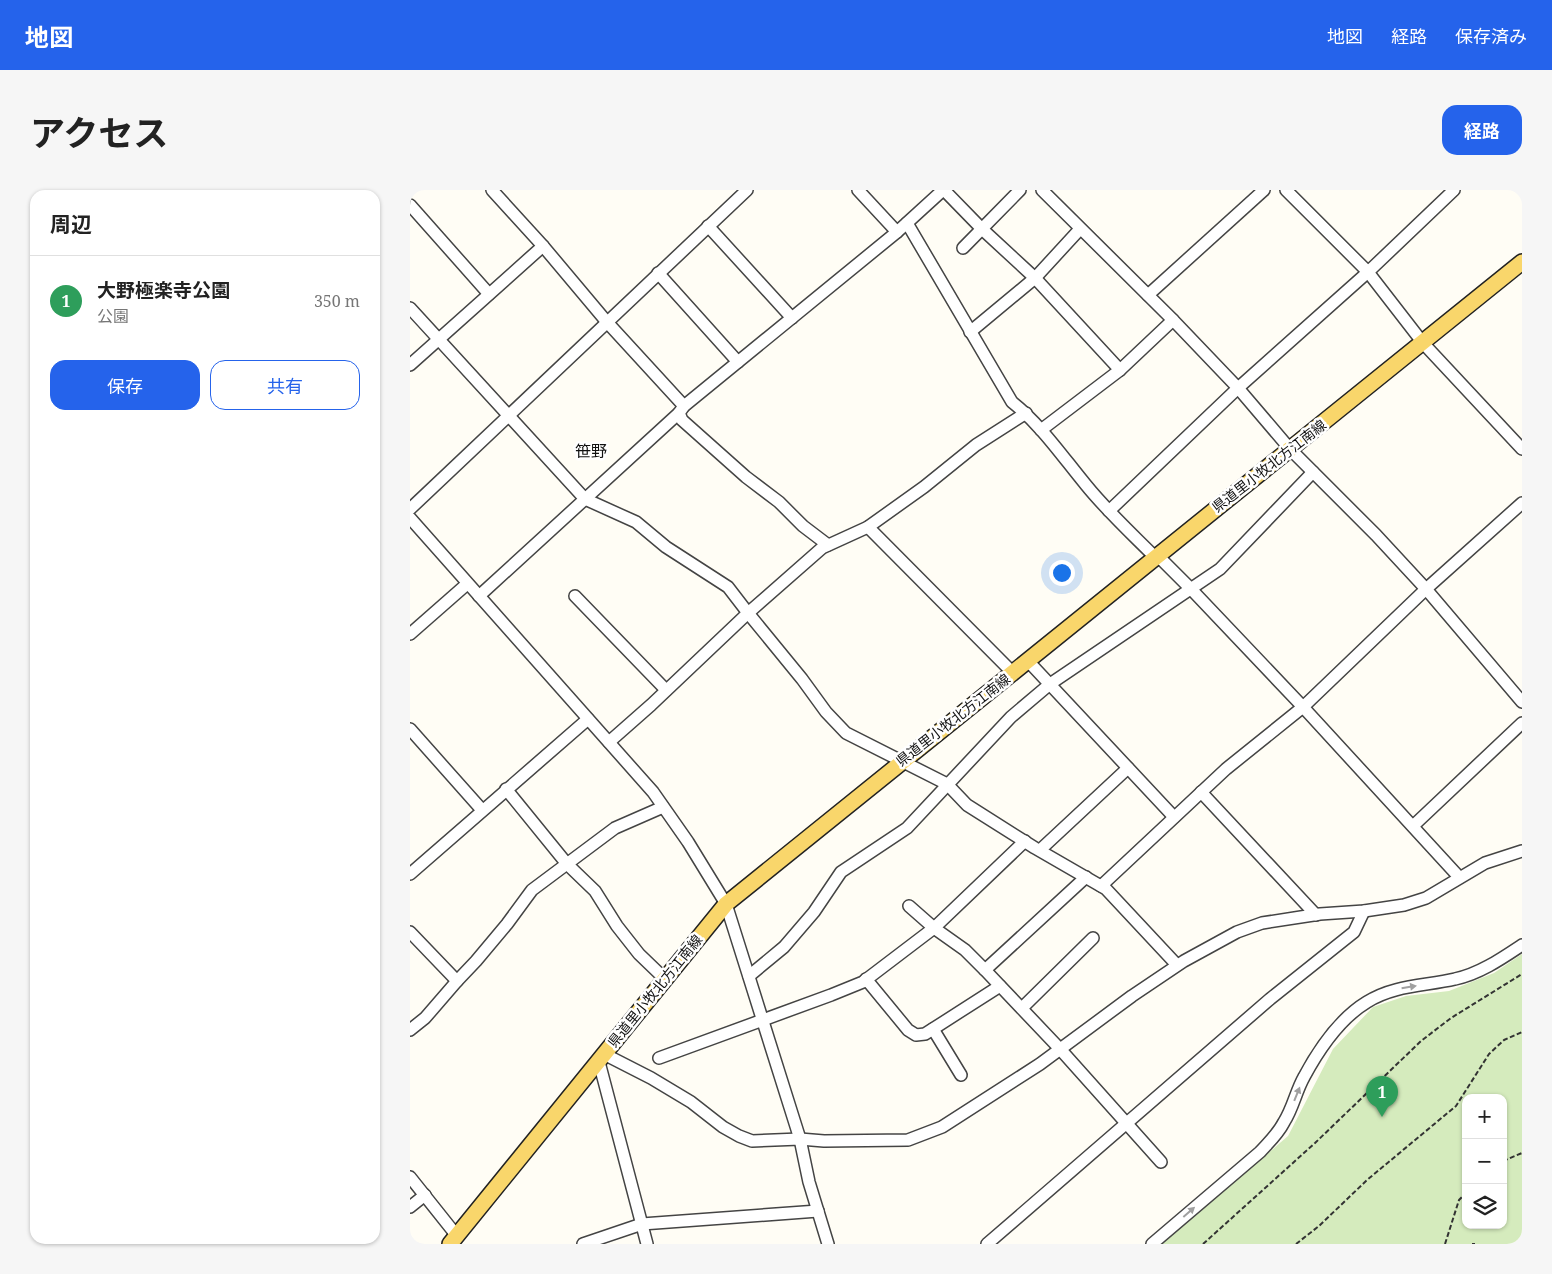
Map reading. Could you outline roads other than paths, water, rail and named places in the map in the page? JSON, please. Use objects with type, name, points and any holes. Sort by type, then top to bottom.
[{"type":"main road","name":"県道里小牧北方江南線","points":[[454,1240],[726,904],[902,760],[1013,673],[1522,262]]},
{"type":"street","points":[[492,190],[543,246],[682,410],[682,420],[734,466],[779,502],[803,526],[828,545]]},
{"type":"street","points":[[410,509],[606,321],[747,190]]},
{"type":"street","points":[[858,190],[897,232]]},
{"type":"street","points":[[479,596],[682,410],[897,232],[944,190],[982,229],[1035,278],[1120,370]]},
{"type":"street","points":[[962,248],[1020,190]]},
{"type":"street","points":[[1042,190],[1080,230],[1173,320],[1238,388],[1290,449],[1376,535],[1426,589],[1522,702]]},
{"type":"street","points":[[1148,295],[1264,190]]},
{"type":"street","points":[[1286,190],[1368,272],[1423,343],[1522,449]]},
{"type":"street","points":[[1109,511],[1238,388],[1368,272],[1454,190]]},
{"type":"street","points":[[410,205],[489,294]]},
{"type":"street","points":[[906,224],[1012,402],[1026,413],[1109,511],[1191,589],[1303,707],[1459,877]]},
{"type":"street","points":[[708,226],[792,318]]},
{"type":"street","points":[[970,332],[1035,278],[1080,230]]},
{"type":"street","points":[[410,366],[543,246]]},
{"type":"street","points":[[658,273],[738,362]]},
{"type":"street","points":[[410,308],[585,499],[636,522],[666,547],[728,587],[826,712],[846,733],[947,784],[967,804],[1106,889],[1177,965]]},
{"type":"street","points":[[1041,430],[1120,370],[1173,320]]},
{"type":"street","points":[[609,742],[748,613],[822,548],[868,527],[924,487],[976,444],[1026,413]]},
{"type":"street","points":[[749,976],[784,947],[814,912],[841,872],[907,828],[1011,717],[1050,684],[1220,569],[1313,472]]},
{"type":"street","points":[[1101,886],[1226,769],[1303,707],[1426,589],[1522,503]]},
{"type":"street","points":[[410,518],[653,792],[688,842],[726,904],[796,1124],[809,1182],[828,1244]]},
{"type":"street","points":[[868,527],[1013,673]]},
{"type":"street","points":[[410,634],[467,584]]},
{"type":"street","points":[[575,596],[666,690]]},
{"type":"street","points":[[1028,660],[1174,817]]},
{"type":"street","points":[[410,874],[588,719]]},
{"type":"street","points":[[1412,826],[1522,723]]},
{"type":"street","points":[[410,729],[482,810]]},
{"type":"street","points":[[1040,850],[1128,768]]},
{"type":"street","points":[[506,789],[567,864],[594,891],[617,926],[639,954],[666,980]]},
{"type":"street","points":[[1201,792],[1316,914]]},
{"type":"street","points":[[410,1030],[425,1018],[476,962],[532,890],[615,828],[663,807]]},
{"type":"street","points":[[659,1058],[831,996],[866,979],[934,928],[1025,841]]},
{"type":"street","points":[[601,1058],[651,1078],[675,1092],[723,1127],[752,1141],[800,1138],[845,1141],[908,1140],[942,1127],[1060,1049],[1177,965],[1217,941],[1262,923],[1316,914],[1364,911],[1404,905],[1426,898],[1459,877],[1485,864],[1522,851]]},
{"type":"street","points":[[985,970],[1086,876]]},
{"type":"street","points":[[909,906],[934,928],[965,950],[985,970],[1060,1049],[1161,1162]]},
{"type":"street","points":[[987,1244],[1270,999],[1354,932],[1364,911]]},
{"type":"street","points":[[410,932],[457,981]]},
{"type":"street","points":[[1022,1008],[1093,938]]},
{"type":"street","points":[[1152,1244],[1274,1138],[1285,1121],[1303,1078],[1324,1043],[1339,1026],[1366,1002],[1403,987],[1464,976],[1498,960],[1522,945]]},
{"type":"street","points":[[866,979],[908,1030],[916,1035],[925,1034],[1000,986]]},
{"type":"street","points":[[933,1029],[961,1075]]},
{"type":"street","points":[[601,1058],[647,1244]]},
{"type":"street","points":[[410,1177],[425,1195],[454,1240]]},
{"type":"street","points":[[410,1207],[425,1195]]},
{"type":"street","points":[[583,1244],[642,1224],[818,1211]]},
{"type":"place","name":"大野極楽寺公園","points":[[1382,1117]]},
{"type":"district","name":"笹野","points":[[591,451]]}]
